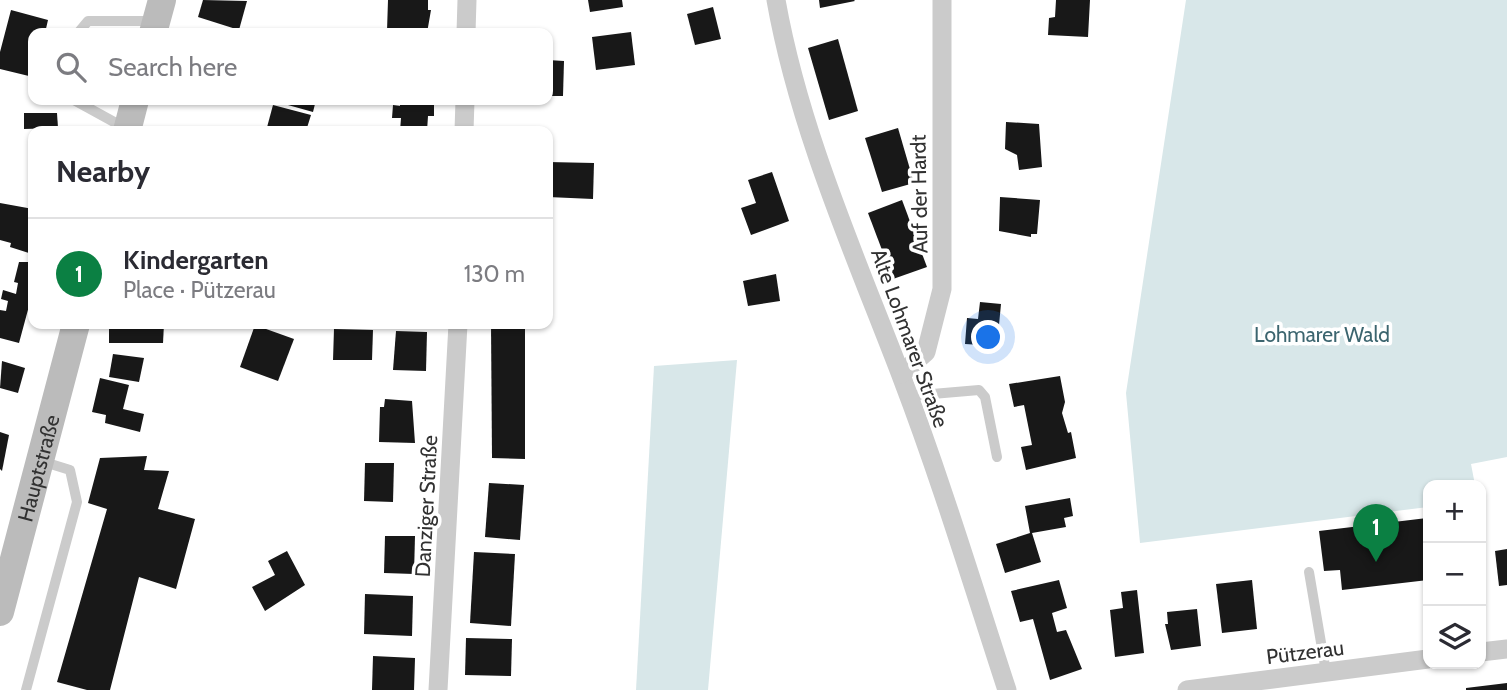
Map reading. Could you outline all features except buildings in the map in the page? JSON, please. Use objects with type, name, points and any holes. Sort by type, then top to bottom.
[{"type":"main road","points":[[128,126],[134,105]]},
{"type":"main road","name":"Hauptstraße","points":[[0,610],[75,329]]},
{"type":"street","points":[[466,28],[467,0]]},
{"type":"street","name":"Alte Lohmarer Straße","points":[[776,0],[781,29],[825,176],[909,396],[1007,690]]},
{"type":"street","name":"Auf der Hardt","points":[[901,374],[926,352],[942,289],[942,0]]},
{"type":"street","points":[[464,126],[465,105]]},
{"type":"street","name":"Danziger Straße","points":[[438,690],[458,329]]},
{"type":"street","points":[[1486,651],[1507,649]]},
{"type":"street","name":"Pützerau","points":[[1187,690],[1423,660]]},
{"type":"lane","points":[[82,28],[88,21],[157,18]]},
{"type":"lane","points":[[83,105],[120,126]]},
{"type":"lane","points":[[909,396],[979,390],[985,397],[997,457]]},
{"type":"lane","points":[[26,690],[77,502],[70,470],[38,460]]},
{"type":"lane","points":[[1309,572],[1326,672]]},
{"type":"green space","name":"Lohmarer Wald","points":[[1186,0],[1507,0],[1507,457],[1471,464],[1474,480],[1423,480],[1423,508],[1140,543],[1126,393]]},
{"type":"green space","points":[[737,360],[708,690],[636,690],[654,366]]},
{"type":"place","name":"Kindergarten","points":[[1376,562]]}]
